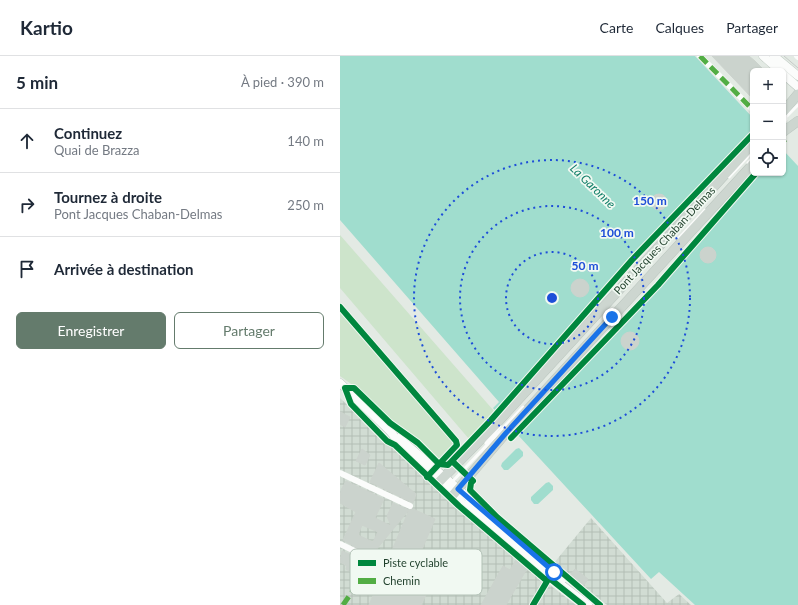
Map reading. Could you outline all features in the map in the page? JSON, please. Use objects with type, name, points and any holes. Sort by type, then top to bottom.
[{"type":"main road","points":[[762,56],[776,68]]},
{"type":"main road","points":[[774,56],[798,76]]},
{"type":"main road","points":[[786,77],[798,87]]},
{"type":"main road","points":[[786,120],[798,94]]},
{"type":"main road","points":[[786,122],[798,116]]},
{"type":"main road","points":[[786,122],[798,121]]},
{"type":"main road","name":"Pont Jacques Chaban-Delmas","points":[[448,486],[501,429],[750,147]]},
{"type":"main road","name":"Pont Jacques Chaban-Delmas","points":[[448,486],[750,167]]},
{"type":"main road","points":[[341,387],[389,430],[412,447],[462,503],[471,509],[550,577],[588,605]]},
{"type":"main road","points":[[448,486],[550,577],[595,605]]},
{"type":"street","points":[[700,56],[750,107]]},
{"type":"street","points":[[340,473],[410,506]]},
{"type":"street","points":[[340,544],[350,549]]},
{"type":"street","points":[[533,605],[550,577]]},
{"type":"lane","points":[[786,121],[798,105]]},
{"type":"lane","points":[[501,429],[750,154]]},
{"type":"lane","points":[[448,486],[750,160]]},
{"type":"lane","points":[[550,577],[584,605]]},
{"type":"lane","points":[[550,577],[600,605]]},
{"type":"shaded area","points":[[340,235],[494,411],[469,439],[340,288]]},
{"type":"shaded area","points":[[340,310],[454,443],[439,461],[412,435],[393,422],[354,386],[340,376]]},
{"type":"shaded area","points":[[340,398],[441,493],[542,579],[576,605],[340,605]]},
{"type":"shaded area","points":[[591,518],[667,603],[679,594],[691,605],[607,605],[554,563]]},
{"type":"water","name":"La Garonne","points":[[340,56],[695,56],[750,115],[750,176],[786,176],[786,153],[798,166],[798,605],[695,605],[659,572],[651,579],[493,408],[499,402],[340,220]]},
{"type":"water","points":[[519,448],[523,452],[523,456],[508,470],[504,470],[501,466],[502,463],[516,449]]},
{"type":"water","points":[[549,482],[553,486],[553,490],[538,504],[534,504],[531,497]]},
{"type":"pier","points":[[750,134],[750,176],[755,176],[659,287],[516,436],[494,412],[631,258]]},
{"type":"building","points":[[712,56],[749,56],[762,68],[750,68],[750,96]]},
{"type":"building","points":[[656,194],[662,194],[667,199],[665,208],[662,210],[656,210],[651,205],[651,199]]},
{"type":"building","points":[[705,247],[711,247],[716,252],[714,261],[711,263],[705,263],[700,258],[700,252]]},
{"type":"building","points":[[580,279],[586,282],[589,288],[586,294],[580,297],[574,294],[571,288],[574,282]]},
{"type":"building","points":[[630,332],[636,335],[639,341],[636,347],[630,350],[624,347],[621,341],[624,335]]},
{"type":"building","points":[[340,412],[350,417],[345,427],[340,424]]},
{"type":"building","points":[[362,449],[370,455],[365,465],[356,461]]},
{"type":"building","points":[[379,463],[416,494],[413,503],[370,482]]},
{"type":"building","points":[[346,481],[384,499],[375,518],[391,526],[387,516],[393,503],[409,510],[377,549],[359,549],[343,540],[356,512],[340,503],[341,490]],"holes":[[[362,525],[378,532],[373,542],[358,535]]]},
{"type":"building","points":[[413,509],[435,519],[422,549],[393,549],[409,510]]},
{"type":"building","points":[[342,551],[350,554],[350,571],[346,569],[347,566],[340,562]]},
{"type":"building","points":[[517,558],[528,567],[506,605],[481,605],[503,566],[510,570]]},
{"type":"building","points":[[575,569],[588,579],[584,585],[570,575]]},
{"type":"building","points":[[373,595],[426,595],[421,605],[369,605]]},
{"type":"tram line","points":[[784,56],[798,68]]},
{"type":"marked path","points":[[700,56],[750,107]]},
{"type":"marked path","points":[[343,605],[350,595]]},
{"type":"cycle path","points":[[345,388],[354,388],[390,423],[418,443],[439,464],[448,465],[491,420],[632,260],[750,137]]},
{"type":"cycle path","points":[[511,438],[658,285],[753,176]]},
{"type":"cycle path","points":[[340,307],[456,441],[457,445],[427,477]]},
{"type":"cycle path","points":[[345,388],[351,404],[387,441],[395,445],[459,506],[547,581]]},
{"type":"cycle path","points":[[452,461],[473,481],[471,483],[470,490],[497,517],[600,605]]},
{"type":"cycle path","points":[[533,605],[549,578],[583,605]]},
{"type":"route","points":[[554,572],[458,489],[506,433],[612,317]]}]
